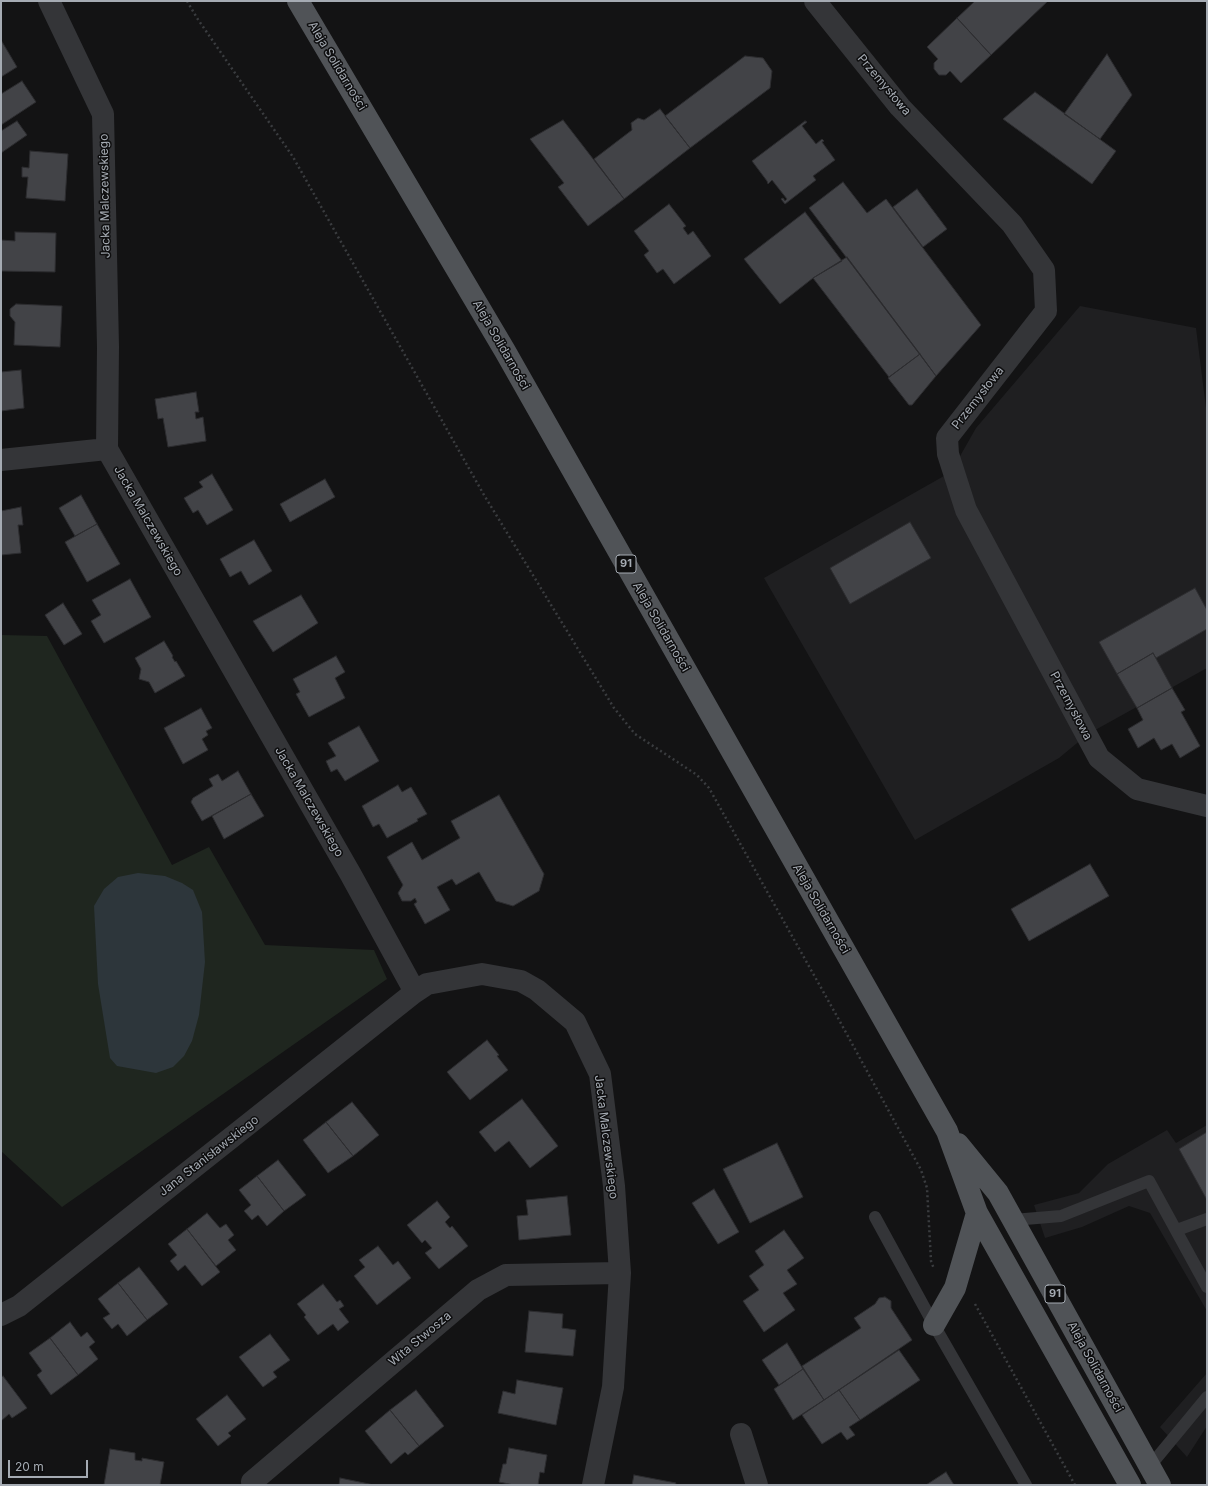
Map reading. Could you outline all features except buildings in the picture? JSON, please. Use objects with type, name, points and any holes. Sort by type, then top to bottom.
[{"type":"main road","name":"Aleja Solidarności","points":[[298,1],[505,350],[947,1131],[977,1213],[1130,1485]]},
{"type":"main road","name":"Aleja Solidarności","points":[[947,1131],[998,1193],[1160,1485]]},
{"type":"main road","points":[[934,1326],[955,1288],[977,1213]]},
{"type":"street","name":"Jacka Malczewskiego","points":[[49,1],[103,114],[108,348],[107,450],[351,875],[415,992],[427,984],[482,974],[504,976],[521,981],[537,990],[575,1022],[600,1074],[614,1186],[620,1273],[613,1387],[593,1485]]},
{"type":"street","name":"Przemysłowa","points":[[815,1],[900,107],[1012,224],[1044,270],[1046,311],[947,438],[948,454],[966,510],[1099,758],[1137,789],[1207,806]]},
{"type":"street","points":[[1,460],[107,450]]},
{"type":"street","name":"Jana Stanisławskiego","points":[[1,1315],[19,1306],[415,992]]},
{"type":"street","name":"Wita Stwosza","points":[[252,1482],[478,1290],[506,1275],[620,1273]]},
{"type":"street","points":[[741,1434],[757,1485]]},
{"type":"lane","points":[[1013,1220],[1061,1216],[1149,1181],[1207,1286]]},
{"type":"lane","points":[[875,1217],[934,1326],[1026,1485]]},
{"type":"lane","points":[[1177,1230],[1207,1219]]},
{"type":"lane","points":[[1150,1466],[1207,1397]]},
{"type":"path","points":[[187,1],[197,18],[293,157],[484,495],[614,708],[634,734],[697,775],[709,788],[915,1158],[927,1188],[934,1271],[944,1284],[970,1296],[1075,1485]]},
{"type":"shaded area","points":[[1080,306],[1196,328],[1207,416],[1207,668],[1088,734],[1059,758],[915,840],[764,578],[951,472],[976,428]]},
{"type":"shaded area","points":[[1,635],[47,636],[172,865],[209,847],[265,945],[374,950],[387,979],[62,1207],[1,1151]]},
{"type":"shaded area","points":[[138,873],[165,876],[182,883],[193,890],[202,912],[205,962],[199,1015],[192,1041],[184,1056],[173,1067],[156,1073],[117,1066],[110,1058],[98,984],[94,906],[104,889],[118,877]]},
{"type":"shaded area","points":[[1207,1125],[1207,1311],[1150,1213],[1129,1206],[1082,1227],[1045,1238],[1034,1205],[1079,1193],[1108,1164],[1167,1130],[1176,1143]]},
{"type":"shaded area","points":[[1207,1373],[1207,1426],[1187,1457],[1160,1427]]}]
